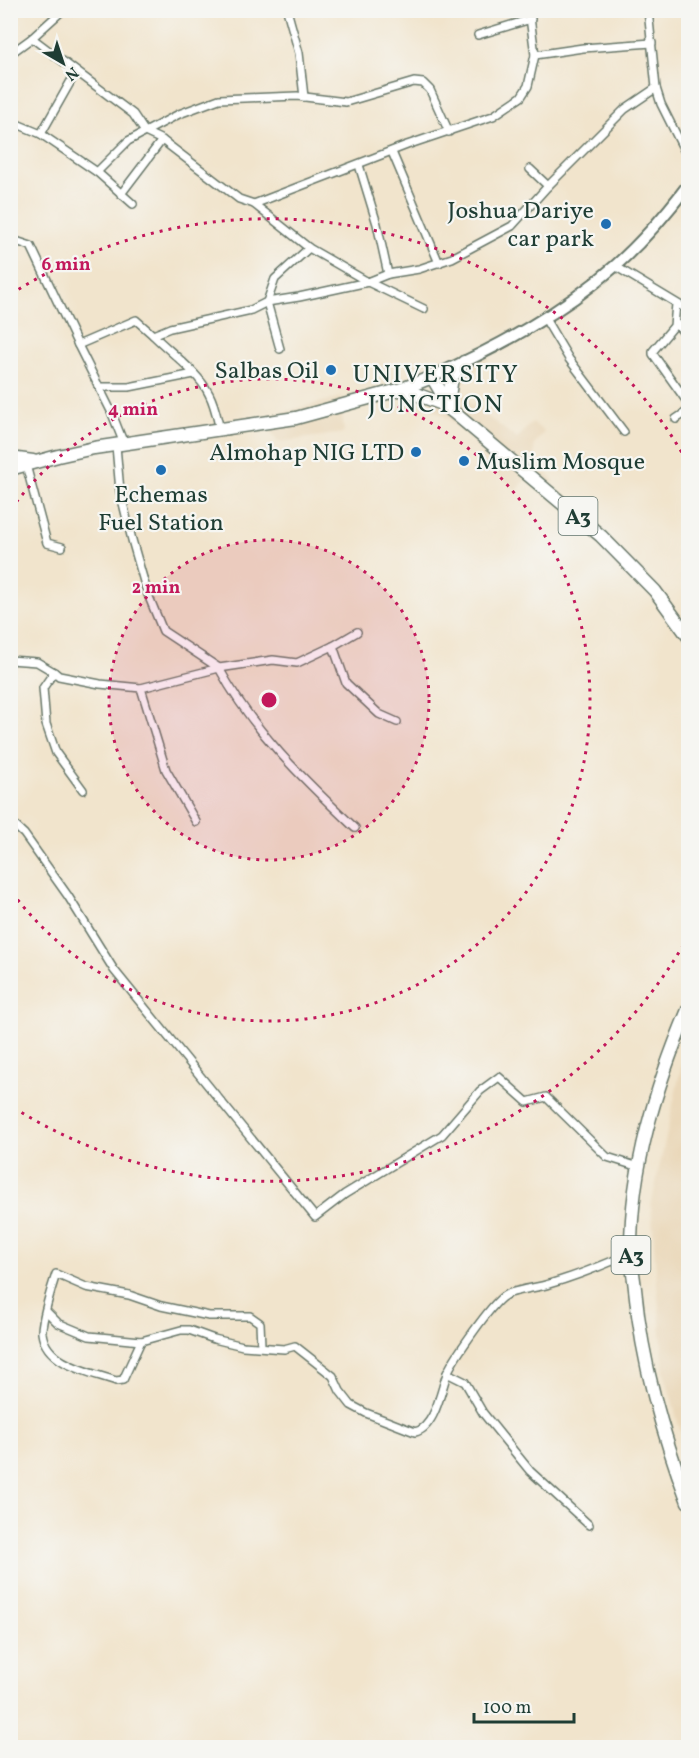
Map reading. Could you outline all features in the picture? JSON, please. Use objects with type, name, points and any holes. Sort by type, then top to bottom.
[{"type":"highway","points":[[446,406],[452,377],[464,362]]},
{"type":"highway","points":[[10,469],[70,453],[296,418],[402,389],[428,379]]},
{"type":"highway","name":"A3","points":[[428,379],[446,406],[601,536],[655,591],[688,636]]},
{"type":"highway","name":"A3","points":[[402,389],[446,406]]},
{"type":"highway","points":[[10,458],[40,461]]},
{"type":"highway","name":"A3","points":[[688,1010],[646,1126],[639,1167],[631,1253],[638,1321],[649,1382],[688,1502]]},
{"type":"main road","points":[[428,379],[494,347],[544,317],[615,266],[652,228],[688,184]]},
{"type":"street","points":[[10,54],[63,10]]},
{"type":"street","points":[[287,10],[299,52],[304,97]]},
{"type":"street","points":[[254,204],[493,116],[521,98],[528,86],[535,55],[529,10]]},
{"type":"street","points":[[648,10],[656,88],[661,104],[688,158]]},
{"type":"street","points":[[478,35],[531,19]]},
{"type":"street","points":[[32,38],[132,114],[145,132],[162,140],[239,199],[254,204],[309,248],[368,282],[424,309]]},
{"type":"street","points":[[535,55],[583,48],[652,43]]},
{"type":"street","points":[[40,134],[76,72]]},
{"type":"street","points":[[97,172],[128,141],[179,114],[219,99],[276,96],[321,98],[346,102],[414,82],[423,83],[430,90],[449,132]]},
{"type":"street","points":[[153,335],[170,328],[251,310],[267,302],[368,282],[388,274],[419,269],[452,258],[512,226],[548,186],[625,110],[656,88]]},
{"type":"street","points":[[10,122],[40,134],[97,172],[133,204]]},
{"type":"street","points":[[121,194],[162,140]]},
{"type":"street","points":[[392,152],[439,263]]},
{"type":"street","points":[[359,165],[377,224],[388,274]]},
{"type":"street","points":[[530,169],[548,186]]},
{"type":"street","points":[[10,239],[31,246],[100,387],[120,445],[120,491],[132,540],[147,592],[163,631],[219,668],[229,687],[276,750],[355,828]]},
{"type":"street","points":[[280,349],[267,302],[275,279],[309,248]]},
{"type":"street","points":[[615,266],[688,310]]},
{"type":"street","points":[[676,304],[673,330],[653,351],[653,354],[688,403]]},
{"type":"street","points":[[544,317],[569,359],[624,432]]},
{"type":"street","points":[[78,345],[136,320],[194,374],[209,393],[220,430]]},
{"type":"street","points":[[675,322],[688,338]]},
{"type":"street","points":[[100,387],[129,387],[194,374]]},
{"type":"street","points":[[676,419],[688,411]]},
{"type":"street","points":[[27,465],[34,500],[47,543],[62,547]]},
{"type":"street","points":[[10,660],[38,662],[59,676],[99,684],[141,688],[219,668],[273,660],[297,663],[357,632]]},
{"type":"street","points":[[333,646],[346,683],[379,714],[396,722]]},
{"type":"street","points":[[54,672],[44,688],[43,707],[46,724],[56,753],[83,790]]},
{"type":"street","points":[[141,688],[166,770],[196,822]]},
{"type":"street","points":[[10,821],[24,834],[68,896],[114,970],[315,1217],[345,1194],[442,1135],[480,1091],[499,1077],[527,1102],[546,1097],[607,1157],[639,1167]]},
{"type":"street","points":[[47,1312],[58,1323],[81,1334],[141,1341],[189,1330],[243,1346],[284,1349],[295,1346],[333,1376],[340,1391],[351,1404],[366,1413],[415,1432],[426,1426],[442,1396],[447,1373],[463,1346],[504,1295],[590,1271],[631,1253]]},
{"type":"street","points":[[141,1341],[123,1380],[116,1381],[58,1359],[45,1345],[42,1331],[56,1274],[86,1287],[129,1295],[160,1306],[209,1316],[250,1316],[260,1323],[261,1346]]},
{"type":"street","points":[[447,1373],[465,1382],[483,1413],[530,1471],[589,1525]]},
{"type":"shaded area","points":[[487,354],[490,360],[468,376],[461,388],[470,403],[517,439],[532,422],[544,432],[534,445],[535,461],[554,481],[544,493],[527,478],[516,490],[496,473],[485,446],[443,415],[428,407],[463,367]]},
{"type":"shaded area","points":[[341,397],[344,433],[278,442],[261,418]]},
{"type":"shaded area","points":[[688,1036],[688,1458],[664,1371],[651,1206]]},
{"type":"place","name":"Joshua Dariye car park","points":[[606,224]]},
{"type":"place","name":"Salbas Oil","points":[[331,370]]},
{"type":"place","name":"Almohap NIG LTD","points":[[416,452]]},
{"type":"place","name":"Muslim Mosque","points":[[464,461]]},
{"type":"place","name":"Echemas Fuel Station","points":[[161,470]]},
{"type":"district","name":"UNIVERSITY JUNCTION","points":[[436,388]]}]
